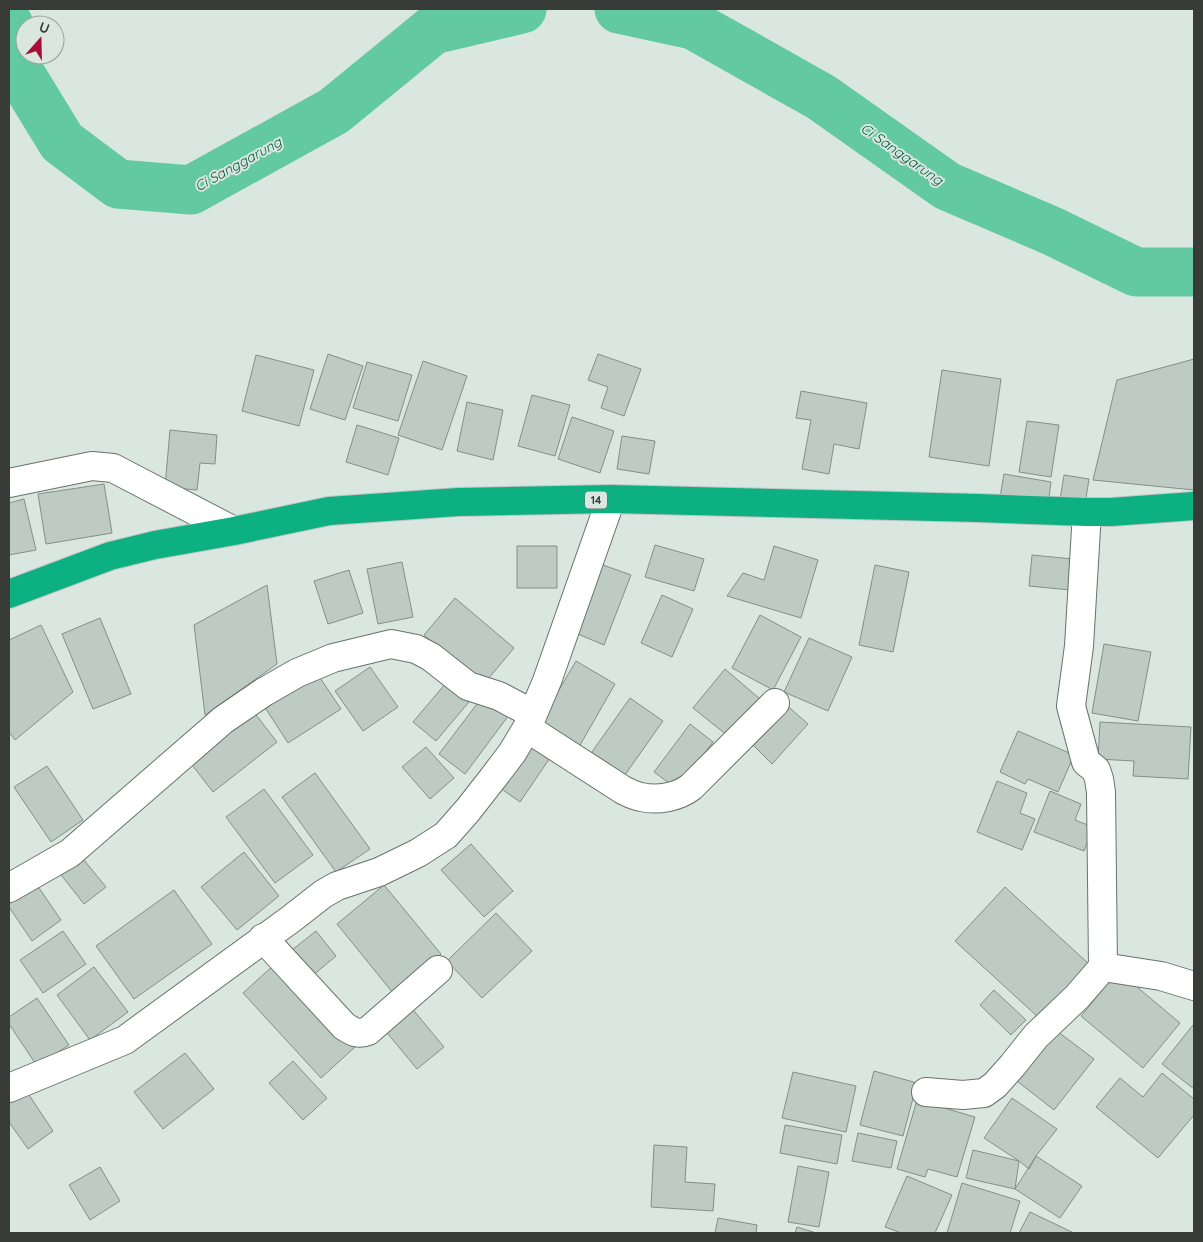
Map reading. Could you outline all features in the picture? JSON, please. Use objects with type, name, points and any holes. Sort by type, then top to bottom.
[{"type":"highway","name":"14","points":[[9,594],[110,556],[155,544],[234,531],[329,511],[458,502],[611,499],[1088,512],[1194,506]]},
{"type":"street","points":[[9,483],[92,466],[113,468],[234,531]]},
{"type":"street","points":[[9,1088],[126,1040],[323,894],[337,886],[379,872],[418,853],[446,835],[512,753],[530,721],[547,681],[611,499]]},
{"type":"street","points":[[926,1092],[963,1095],[984,1093],[995,1085],[1036,1036],[1077,997],[1103,968],[1101,792],[1096,770],[1086,762],[1071,706],[1079,646],[1088,512]]},
{"type":"street","points":[[9,888],[70,853],[223,720],[264,692],[297,673],[333,658],[391,644],[416,649],[431,657],[468,686],[499,696],[623,790],[650,799],[669,797],[686,791],[774,703]]},
{"type":"street","points":[[263,938],[344,1026],[356,1033],[368,1031],[438,970]]},
{"type":"street","points":[[1103,968],[1161,976],[1194,986]]},
{"type":"building","points":[[328,354],[363,366],[345,420],[310,409]]},
{"type":"building","points":[[598,354],[641,369],[624,416],[601,408],[608,387],[588,380]]},
{"type":"building","points":[[256,355],[314,370],[299,426],[242,411]]},
{"type":"building","points":[[1194,359],[1194,490],[1093,480],[1117,380]]},
{"type":"building","points":[[423,361],[467,376],[442,450],[398,435]]},
{"type":"building","points":[[367,362],[412,375],[398,421],[353,408]]},
{"type":"building","points":[[942,370],[1001,379],[989,466],[929,457]]},
{"type":"building","points":[[801,391],[867,403],[859,449],[834,444],[829,474],[802,469],[811,420],[796,418]]},
{"type":"building","points":[[532,395],[570,405],[555,456],[518,446]]},
{"type":"building","points":[[467,402],[503,410],[493,460],[457,451]]},
{"type":"building","points":[[572,417],[614,431],[600,473],[558,459]]},
{"type":"building","points":[[1027,421],[1059,425],[1051,477],[1019,472]]},
{"type":"building","points":[[357,425],[399,438],[388,475],[346,462]]},
{"type":"building","points":[[170,430],[217,435],[215,464],[200,463],[197,490],[165,487]]},
{"type":"building","points":[[622,436],[655,441],[649,474],[617,469]]},
{"type":"building","points":[[1004,474],[1051,482],[1048,505],[1000,497]]},
{"type":"building","points":[[1064,475],[1089,479],[1085,504],[1060,500]]},
{"type":"building","points":[[104,484],[112,533],[46,544],[38,494]]},
{"type":"building","points":[[24,499],[36,550],[9,555],[9,503]]},
{"type":"building","points":[[655,545],[704,559],[694,591],[645,577]]},
{"type":"building","points":[[517,546],[557,546],[557,588],[517,588]]},
{"type":"building","points":[[774,546],[818,560],[801,618],[727,596],[743,573],[764,580]]},
{"type":"building","points":[[1032,555],[1073,559],[1070,590],[1029,586]]},
{"type":"building","points":[[402,562],[413,617],[378,624],[367,569]]},
{"type":"building","points":[[603,565],[631,575],[604,645],[573,632]]},
{"type":"building","points":[[875,565],[909,572],[893,652],[859,645]]},
{"type":"building","points":[[349,570],[363,613],[328,624],[314,581]]},
{"type":"building","points":[[267,585],[277,664],[205,715],[194,625]]},
{"type":"building","points":[[662,595],[693,609],[672,657],[641,643]]},
{"type":"building","points":[[455,598],[514,648],[483,685],[424,635]]},
{"type":"building","points":[[760,615],[801,637],[773,690],[732,668]]},
{"type":"building","points":[[100,618],[131,694],[93,709],[62,634]]},
{"type":"building","points":[[41,625],[73,692],[15,740],[9,732],[9,640]]},
{"type":"building","points":[[809,638],[852,657],[828,711],[784,692]]},
{"type":"building","points":[[1104,644],[1151,652],[1138,721],[1092,713]]},
{"type":"building","points":[[576,661],[615,684],[579,747],[539,724]]},
{"type":"building","points":[[370,667],[398,707],[363,731],[335,691]]},
{"type":"building","points":[[725,669],[760,699],[728,736],[693,708]]},
{"type":"building","points":[[316,672],[341,709],[288,743],[264,706]]},
{"type":"building","points":[[446,683],[469,702],[436,741],[413,722]]},
{"type":"building","points":[[483,696],[509,715],[465,774],[439,754]]},
{"type":"building","points":[[630,698],[663,721],[620,782],[587,759]]},
{"type":"building","points":[[783,702],[808,724],[772,764],[748,740]]},
{"type":"building","points":[[253,711],[277,742],[213,792],[189,761]]},
{"type":"building","points":[[1100,722],[1191,727],[1188,779],[1133,776],[1134,761],[1098,759]]},
{"type":"building","points":[[690,724],[713,742],[677,789],[654,772]]},
{"type":"building","points":[[1018,731],[1074,755],[1058,792],[1028,779],[1025,784],[1000,772]]},
{"type":"building","points":[[527,739],[552,755],[520,802],[496,785]]},
{"type":"building","points":[[426,747],[454,778],[430,799],[402,767]]},
{"type":"building","points":[[47,766],[83,820],[51,842],[14,787]]},
{"type":"building","points":[[315,773],[370,849],[336,872],[282,797]]},
{"type":"building","points":[[997,781],[1027,793],[1020,813],[1035,819],[1022,850],[977,832]]},
{"type":"building","points":[[264,789],[313,855],[275,883],[226,817]]},
{"type":"building","points":[[1050,791],[1081,804],[1075,820],[1093,827],[1084,851],[1034,832]]},
{"type":"building","points":[[471,844],[513,891],[484,917],[441,870]]},
{"type":"building","points":[[244,852],[279,896],[237,930],[201,887]]},
{"type":"building","points":[[79,854],[106,887],[84,904],[58,871]]},
{"type":"building","points":[[37,885],[61,920],[32,941],[9,907],[9,904]]},
{"type":"building","points":[[384,885],[441,954],[393,993],[337,924]]},
{"type":"building","points":[[1005,887],[1089,964],[1039,1018],[955,941]]},
{"type":"building","points":[[174,890],[212,944],[134,999],[96,946]]},
{"type":"building","points":[[496,913],[532,951],[482,998],[447,961]]},
{"type":"building","points":[[63,931],[86,964],[43,993],[20,960]]},
{"type":"building","points":[[316,931],[336,956],[312,976],[292,950]]},
{"type":"building","points":[[276,963],[355,1047],[321,1078],[243,993]]},
{"type":"building","points":[[94,967],[128,1012],[90,1040],[57,995]]},
{"type":"building","points":[[1118,971],[1180,1023],[1143,1068],[1081,1016]]},
{"type":"building","points":[[994,990],[1026,1020],[1011,1035],[980,1005]]},
{"type":"building","points":[[37,998],[69,1045],[37,1066],[9,1024],[9,1017]]},
{"type":"building","points":[[410,1006],[444,1047],[417,1069],[383,1028]]},
{"type":"building","points":[[1194,1026],[1194,1089],[1162,1064]]},
{"type":"building","points":[[1053,1028],[1094,1059],[1054,1110],[1013,1078]]},
{"type":"building","points":[[185,1053],[214,1089],[163,1129],[134,1092]]},
{"type":"building","points":[[293,1061],[327,1098],[303,1120],[269,1083]]},
{"type":"building","points":[[874,1071],[917,1083],[903,1136],[860,1125]]},
{"type":"building","points":[[793,1072],[856,1086],[846,1132],[782,1118]]},
{"type":"building","points":[[1162,1073],[1194,1099],[1194,1115],[1158,1158],[1096,1107],[1120,1078],[1143,1097]]},
{"type":"building","points":[[25,1089],[53,1131],[28,1149],[9,1122],[9,1100]]},
{"type":"building","points":[[1012,1098],[1057,1129],[1036,1156],[1029,1169],[984,1138]]},
{"type":"building","points":[[917,1100],[975,1117],[957,1177],[928,1169],[925,1177],[897,1169]]},
{"type":"building","points":[[785,1125],[842,1135],[837,1164],[780,1153]]},
{"type":"building","points":[[858,1133],[897,1141],[891,1168],[852,1161]]},
{"type":"building","points":[[654,1145],[687,1147],[685,1182],[715,1184],[713,1211],[651,1207]]},
{"type":"building","points":[[973,1150],[1019,1161],[1015,1189],[966,1178]]},
{"type":"building","points":[[1036,1156],[1082,1186],[1060,1218],[1015,1189]]},
{"type":"building","points":[[798,1166],[829,1172],[819,1227],[788,1222]]},
{"type":"building","points":[[100,1167],[120,1201],[90,1220],[69,1185]]},
{"type":"building","points":[[907,1176],[952,1195],[935,1233],[901,1233],[885,1227]]},
{"type":"building","points":[[962,1183],[1020,1201],[1010,1233],[947,1233]]},
{"type":"building","points":[[1030,1212],[1074,1233],[1019,1233]]},
{"type":"building","points":[[718,1218],[757,1225],[756,1233],[715,1233]]},
{"type":"building","points":[[797,1227],[816,1233],[795,1233]]},
{"type":"waterway","name":"Ci Sanggarung","points":[[9,25],[18,70],[62,142],[118,184],[191,190],[334,111],[433,30],[522,9]]},
{"type":"waterway","name":"Ci Sanggarung","points":[[619,9],[693,25],[821,97],[947,186],[1052,231],[1136,272],[1194,272]]}]
